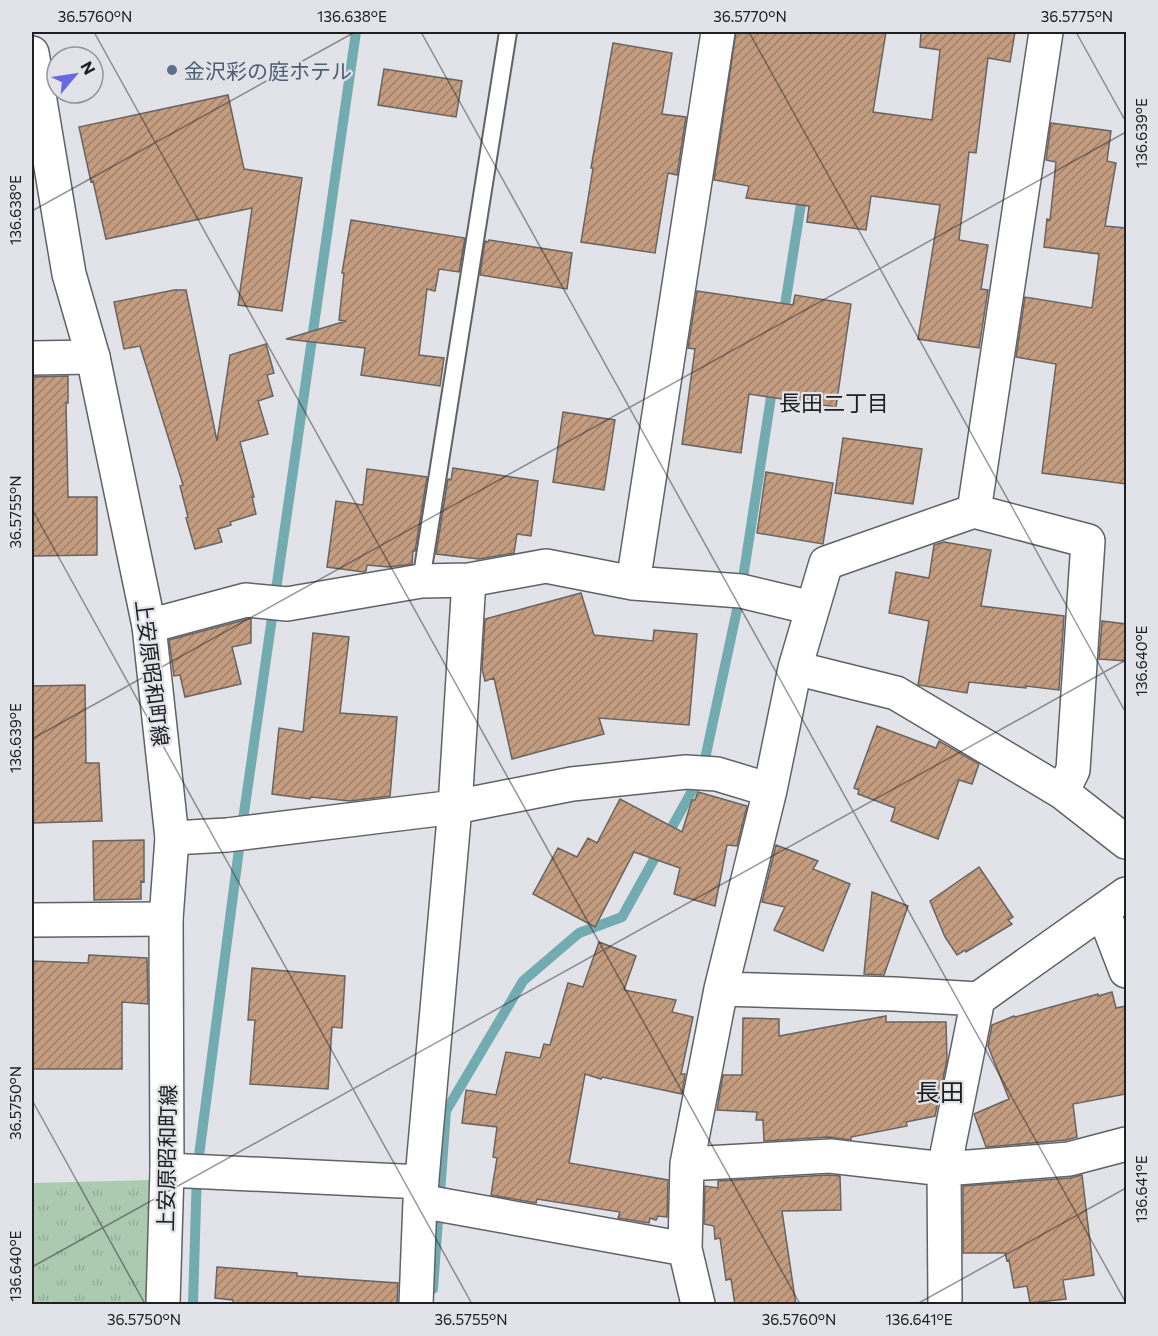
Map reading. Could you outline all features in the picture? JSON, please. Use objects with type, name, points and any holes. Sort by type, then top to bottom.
[{"type":"street","points":[[633,584],[718,32]]},
{"type":"street","points":[[974,511],[1046,32]]},
{"type":"street","name":"上安原昭和町線","points":[[32,53],[38,131],[69,274],[93,357],[149,626],[172,838],[166,919],[167,1170],[163,1305]]},
{"type":"street","points":[[32,358],[93,357]]},
{"type":"street","points":[[698,1305],[685,1249],[687,1164],[721,989],[770,790],[795,668],[826,563],[974,511],[1088,541],[1073,770],[1062,792]]},
{"type":"street","points":[[149,626],[246,600],[287,604],[421,581],[469,580],[546,566],[633,584],[742,592],[812,608]]},
{"type":"street","points":[[416,1305],[421,1191],[455,807],[469,580]]},
{"type":"street","points":[[795,668],[896,693],[1062,792],[1126,843]]},
{"type":"street","points":[[172,838],[273,830],[455,807],[572,784],[702,773],[770,790]]},
{"type":"street","points":[[721,989],[978,999],[1114,902],[1126,971]]},
{"type":"street","points":[[32,920],[166,919]]},
{"type":"street","points":[[945,1305],[944,1169],[978,999]]},
{"type":"street","points":[[687,1164],[830,1156],[944,1169],[1068,1159],[1126,1144]]},
{"type":"street","points":[[167,1170],[221,1172],[421,1191],[452,1207],[685,1249]]},
{"type":"lane","points":[[421,581],[508,32]]},
{"type":"green space","points":[[151,1180],[146,1304],[32,1304],[32,1183]]},
{"type":"building","points":[[736,32],[886,32],[873,112],[932,120],[940,50],[920,47],[921,32],[1015,32],[1010,62],[988,58],[976,153],[969,152],[959,240],[988,245],[981,289],[988,290],[979,348],[918,339],[940,205],[871,196],[866,230],[807,222],[809,206],[746,198],[749,186],[714,180]]},
{"type":"building","points":[[613,43],[672,53],[662,114],[686,117],[677,175],[668,173],[655,253],[581,242],[593,168],[591,168]]},
{"type":"building","points":[[384,69],[462,81],[456,117],[378,105]]},
{"type":"building","points":[[228,95],[244,169],[302,178],[282,311],[238,305],[252,208],[106,239],[93,181],[91,182],[79,127]]},
{"type":"building","points":[[1051,123],[1111,131],[1107,161],[1116,163],[1105,226],[1126,228],[1126,484],[1042,473],[1056,364],[1016,357],[1025,297],[1092,308],[1099,254],[1044,247],[1047,219],[1050,220],[1056,162],[1046,160]]},
{"type":"building","points":[[351,220],[465,238],[459,272],[439,269],[435,291],[427,289],[419,355],[444,358],[440,386],[361,375],[365,348],[286,339],[346,321],[339,320],[344,273],[342,273]]},
{"type":"building","points":[[485,241],[572,253],[567,289],[480,275]]},
{"type":"building","points":[[174,290],[186,290],[217,441],[230,355],[266,344],[274,373],[267,375],[273,396],[258,401],[268,434],[240,442],[256,514],[230,522],[231,525],[218,529],[222,542],[195,549],[180,486],[183,485],[140,346],[124,349],[114,302]]},
{"type":"building","points":[[697,291],[793,305],[795,295],[851,304],[836,407],[749,394],[741,453],[682,444],[695,349],[688,348]]},
{"type":"building","points":[[68,376],[68,403],[66,403],[68,497],[97,497],[97,555],[32,556],[32,377]]},
{"type":"building","points":[[563,412],[615,420],[604,490],[553,482]]},
{"type":"building","points":[[843,438],[922,449],[913,504],[835,493]]},
{"type":"building","points":[[453,468],[538,481],[531,536],[517,534],[514,553],[479,559],[436,554],[448,479],[451,480]]},
{"type":"building","points":[[367,469],[427,477],[412,564],[389,567],[367,565],[364,572],[327,567],[336,501],[363,505]]},
{"type":"building","points":[[766,472],[833,483],[823,544],[757,533]]},
{"type":"building","points":[[944,542],[991,550],[981,606],[1064,616],[1059,690],[969,682],[967,693],[918,685],[929,621],[889,613],[896,572],[929,578],[934,545]]},
{"type":"building","points":[[581,593],[594,635],[653,641],[654,630],[697,634],[689,725],[599,718],[604,734],[512,759],[494,678],[485,681],[482,669],[485,619]]},
{"type":"building","points":[[251,619],[251,643],[232,647],[241,684],[185,697],[180,675],[174,676],[169,640]]},
{"type":"building","points":[[1102,621],[1126,624],[1126,661],[1099,659]]},
{"type":"building","points":[[313,633],[349,637],[340,713],[397,717],[390,796],[350,801],[272,794],[279,728],[303,732]]},
{"type":"building","points":[[85,685],[86,763],[99,763],[102,821],[32,823],[32,686]]},
{"type":"building","points":[[877,726],[936,748],[939,741],[979,764],[972,784],[959,780],[938,839],[891,821],[895,808],[858,794],[859,790],[854,788]]},
{"type":"building","points":[[698,792],[747,806],[737,846],[727,845],[715,906],[674,894],[680,868],[634,852],[595,927],[533,894],[558,848],[577,857],[588,838],[597,843],[620,799],[682,832],[692,800],[695,800]]},
{"type":"building","points":[[144,840],[144,882],[141,881],[141,899],[94,900],[93,841]]},
{"type":"building","points":[[776,845],[818,861],[813,869],[850,884],[823,951],[774,930],[785,907],[762,902]]},
{"type":"building","points":[[979,867],[1013,917],[1008,920],[1012,924],[966,952],[965,950],[957,955],[945,937],[930,901]]},
{"type":"building","points":[[872,892],[908,906],[884,975],[864,974]]},
{"type":"building","points":[[599,942],[636,956],[624,990],[676,1000],[672,1012],[693,1017],[681,1074],[685,1074],[682,1094],[585,1074],[569,1163],[668,1180],[667,1217],[658,1216],[656,1220],[650,1218],[649,1223],[618,1218],[620,1212],[537,1199],[536,1203],[491,1195],[497,1158],[493,1157],[497,1127],[462,1123],[466,1090],[496,1095],[506,1052],[540,1058],[544,1044],[550,1045],[568,983],[583,987]]},
{"type":"building","points":[[89,955],[147,958],[148,1004],[122,1002],[122,1069],[32,1069],[32,961],[88,963]]},
{"type":"building","points":[[252,968],[345,976],[342,1028],[332,1027],[328,1089],[250,1084],[255,1020],[248,1020]]},
{"type":"building","points":[[1112,992],[1116,1008],[1126,1006],[1126,1094],[1073,1104],[1077,1137],[986,1147],[974,1114],[1009,1099],[988,1046],[992,1025],[1014,1016]]},
{"type":"building","points":[[886,1016],[886,1022],[946,1022],[947,1060],[935,1116],[906,1122],[907,1126],[851,1137],[851,1140],[829,1137],[764,1141],[763,1120],[756,1120],[757,1112],[717,1110],[723,1075],[742,1075],[743,1018],[779,1019],[779,1036]]},
{"type":"building","points":[[1082,1175],[1094,1275],[1063,1280],[1066,1299],[1030,1303],[1027,1286],[1014,1288],[1009,1260],[1007,1261],[1005,1253],[963,1253],[963,1186],[1070,1178]]},
{"type":"building","points":[[840,1176],[841,1210],[782,1211],[796,1305],[735,1305],[731,1279],[726,1280],[720,1238],[715,1239],[714,1226],[704,1224],[705,1186],[718,1188],[718,1181]]},
{"type":"building","points":[[217,1267],[297,1273],[297,1276],[398,1283],[397,1305],[233,1305],[233,1300],[215,1298]]},
{"type":"waterway","points":[[193,1304],[197,1171],[241,834],[356,32]]},
{"type":"waterway","points":[[783,318],[803,191]]},
{"type":"waterway","points":[[433,1289],[446,1111],[523,981],[579,933],[622,917],[702,773],[741,591],[773,384]]},
{"type":"place","name":"金沢彩の庭ホテル","points":[[172,70]]},
{"type":"district","name":"長田二丁目","points":[[834,402]]},
{"type":"district","name":"長田","points":[[940,1091]]}]
